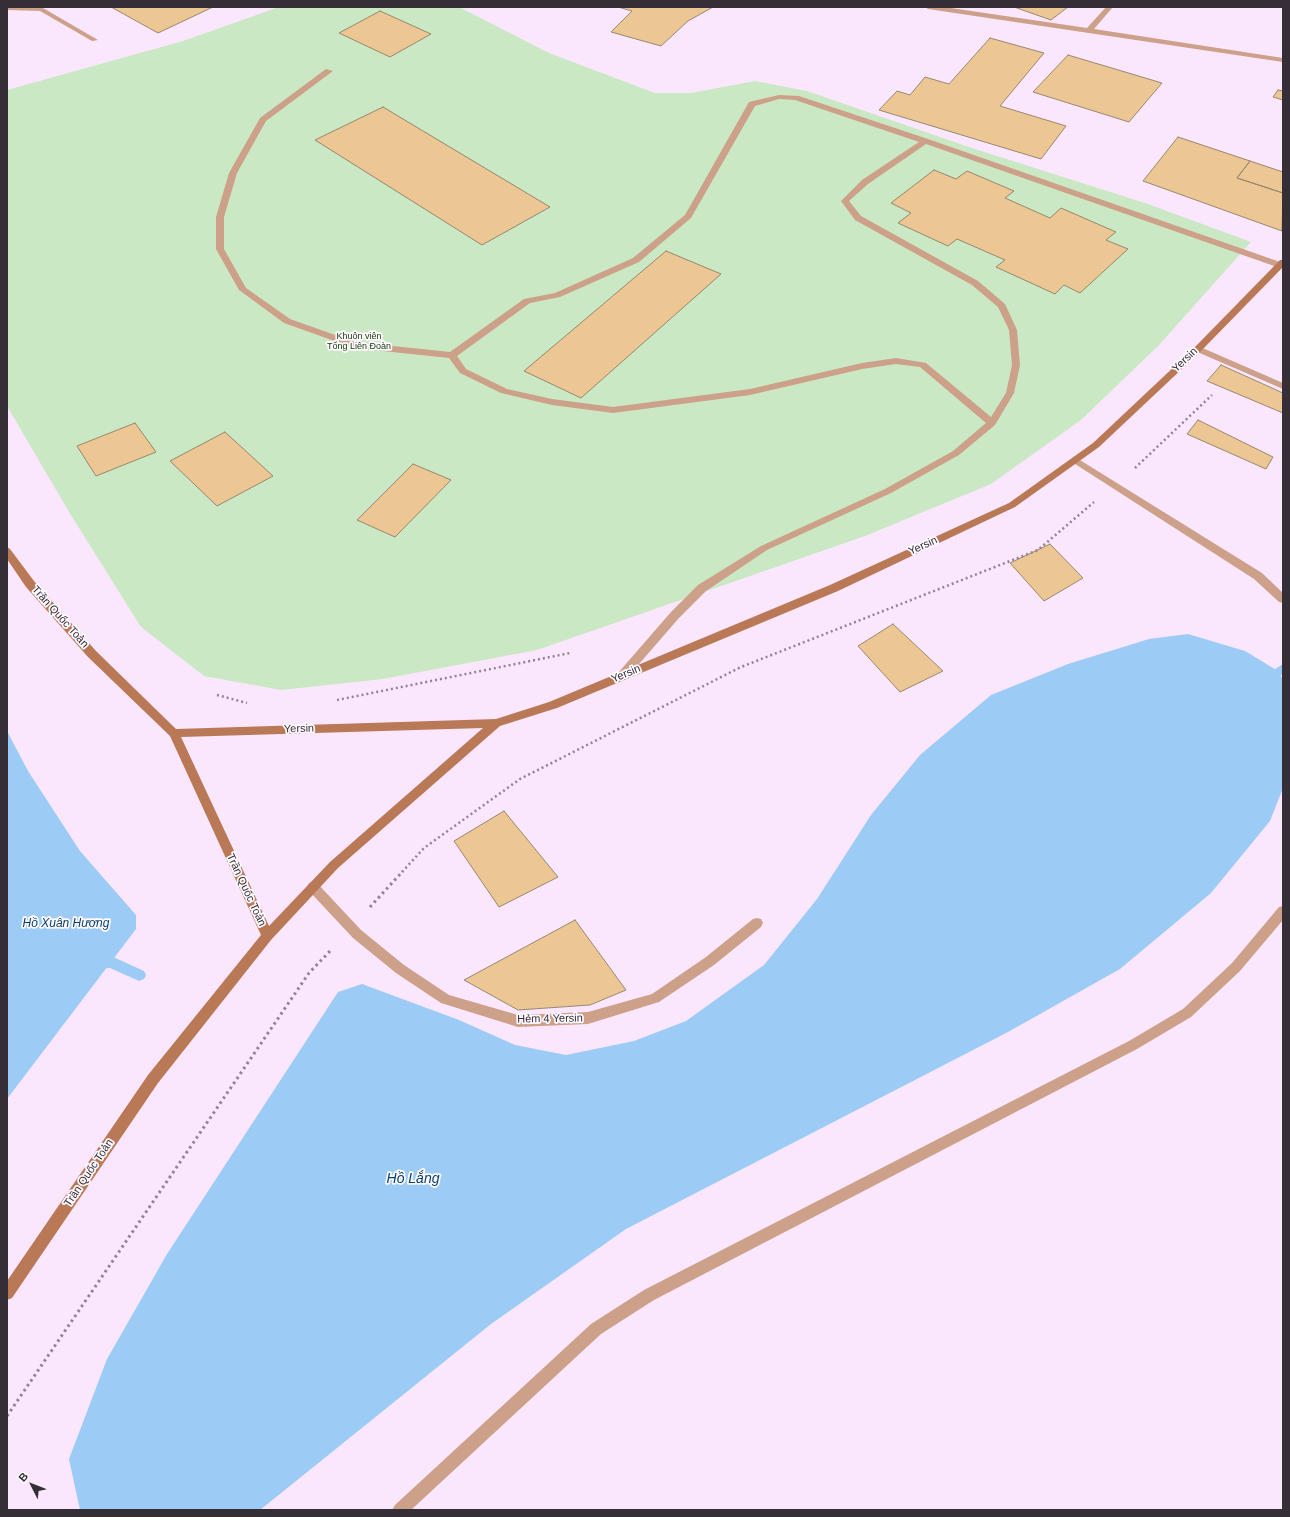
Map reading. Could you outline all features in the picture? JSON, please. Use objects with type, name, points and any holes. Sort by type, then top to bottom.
[{"type":"main road","name":"Yersin","points":[[174,733],[496,723],[553,705],[834,588],[1012,505],[1096,445],[1198,349],[1281,264]]},
{"type":"main road","name":"Trần Quốc Toản","points":[[7,551],[30,584],[92,654],[174,733],[268,936],[153,1079],[7,1293]]},
{"type":"main road","name":"Yersin","points":[[268,936],[334,865],[496,723]]},
{"type":"street","points":[[928,7],[1283,60]]},
{"type":"street","points":[[974,7],[989,15]]},
{"type":"street","points":[[1088,31],[1110,7]]},
{"type":"street","points":[[7,8],[41,9],[94,40]]},
{"type":"street","points":[[329,71],[263,120],[233,173],[220,217],[220,249],[243,290],[287,320],[354,345],[452,355],[527,301],[557,295],[636,260],[688,216],[752,104],[779,97],[796,98],[1281,264]]},
{"type":"street","points":[[622,676],[675,615],[702,588],[764,548],[888,491],[956,453],[992,423],[1010,393],[1016,365],[1013,330],[1002,306],[975,283],[858,218],[845,202],[865,182],[925,141]]},
{"type":"street","points":[[1198,349],[1283,386]]},
{"type":"street","points":[[452,355],[464,371],[504,391],[552,402],[614,410],[750,392],[862,366],[896,361],[923,365],[942,379],[992,423]]},
{"type":"street","points":[[1075,460],[1258,576],[1283,599]]},
{"type":"street","name":"Hẻm 4 Yersin","points":[[313,887],[351,928],[400,969],[445,999],[518,1021],[588,1018],[655,998],[710,961],[756,923]]},
{"type":"street","points":[[400,1510],[596,1329],[649,1295],[1126,1049],[1180,1017],[1236,967],[1283,911]]},
{"type":"path","points":[[7,1416],[309,973],[424,848],[520,779],[741,667],[1038,550],[1151,454],[1212,395]]},
{"type":"path","points":[[336,700],[570,653]]},
{"type":"path","points":[[217,695],[254,704]]},
{"type":"green space","name":"Khuôn viên Tổng Liên Đoàn","points":[[279,7],[459,7],[549,53],[655,93],[691,93],[755,81],[807,91],[969,147],[1148,204],[1251,242],[1159,345],[1081,420],[991,484],[865,536],[537,650],[383,679],[281,690],[204,676],[141,627],[69,512],[7,406],[7,90],[183,41]]},
{"type":"water","name":"Hồ Lắng","points":[[1188,634],[1245,651],[1278,671],[1283,680],[1283,788],[1270,821],[1211,893],[1120,969],[1008,1032],[626,1229],[491,1324],[260,1510],[80,1510],[69,1459],[107,1359],[167,1254],[338,992],[362,984],[459,1020],[515,1045],[566,1055],[634,1041],[686,1021],[764,965],[817,899],[871,815],[920,755],[991,695],[1068,664],[1149,639]]},
{"type":"water","name":"Hồ Xuân Hương","points":[[7,731],[28,771],[80,851],[136,915],[136,929],[7,1099]]},
{"type":"building","points":[[111,7],[213,7],[158,33]]},
{"type":"building","points":[[618,7],[713,7],[688,21],[661,46],[611,32],[632,11]]},
{"type":"building","points":[[1014,7],[1068,7],[1051,20]]},
{"type":"building","points":[[380,11],[431,34],[390,57],[339,33]]},
{"type":"building","points":[[990,38],[1044,53],[1000,106],[1066,126],[1041,159],[879,110],[897,91],[910,95],[925,77],[949,84]]},
{"type":"building","points":[[1068,55],[1162,83],[1129,122],[1033,92]]},
{"type":"building","points":[[1278,90],[1283,91],[1283,100],[1273,97]]},
{"type":"building","points":[[383,107],[550,207],[482,245],[315,140]]},
{"type":"building","points":[[1178,137],[1250,161],[1237,178],[1283,193],[1282,231],[1143,181]]},
{"type":"building","points":[[1250,161],[1283,172],[1283,193],[1237,178]]},
{"type":"building","points":[[934,170],[956,179],[967,171],[1014,191],[1005,198],[1050,218],[1061,208],[1116,232],[1106,240],[1128,249],[1080,293],[1064,285],[1055,294],[996,267],[1005,260],[957,239],[948,246],[898,223],[911,213],[891,203]]},
{"type":"building","points":[[666,251],[721,274],[581,398],[524,371]]},
{"type":"building","points":[[1221,365],[1283,393],[1283,413],[1207,381]]},
{"type":"building","points":[[1198,420],[1273,457],[1266,469],[1187,434]]},
{"type":"building","points":[[135,423],[156,452],[96,476],[77,446]]},
{"type":"building","points":[[225,432],[273,476],[217,506],[170,461]]},
{"type":"building","points":[[413,464],[451,480],[395,537],[357,520]]},
{"type":"building","points":[[1050,544],[1083,578],[1044,601],[1010,563]]},
{"type":"building","points":[[893,624],[943,671],[900,692],[858,646]]},
{"type":"building","points":[[504,811],[558,877],[499,907],[454,841]]},
{"type":"building","points":[[575,920],[626,990],[590,1005],[518,1010],[464,980]]},
{"type":"waterway","points":[[1265,681],[1283,668]]},
{"type":"waterway","points":[[96,963],[111,962],[139,975]]}]
